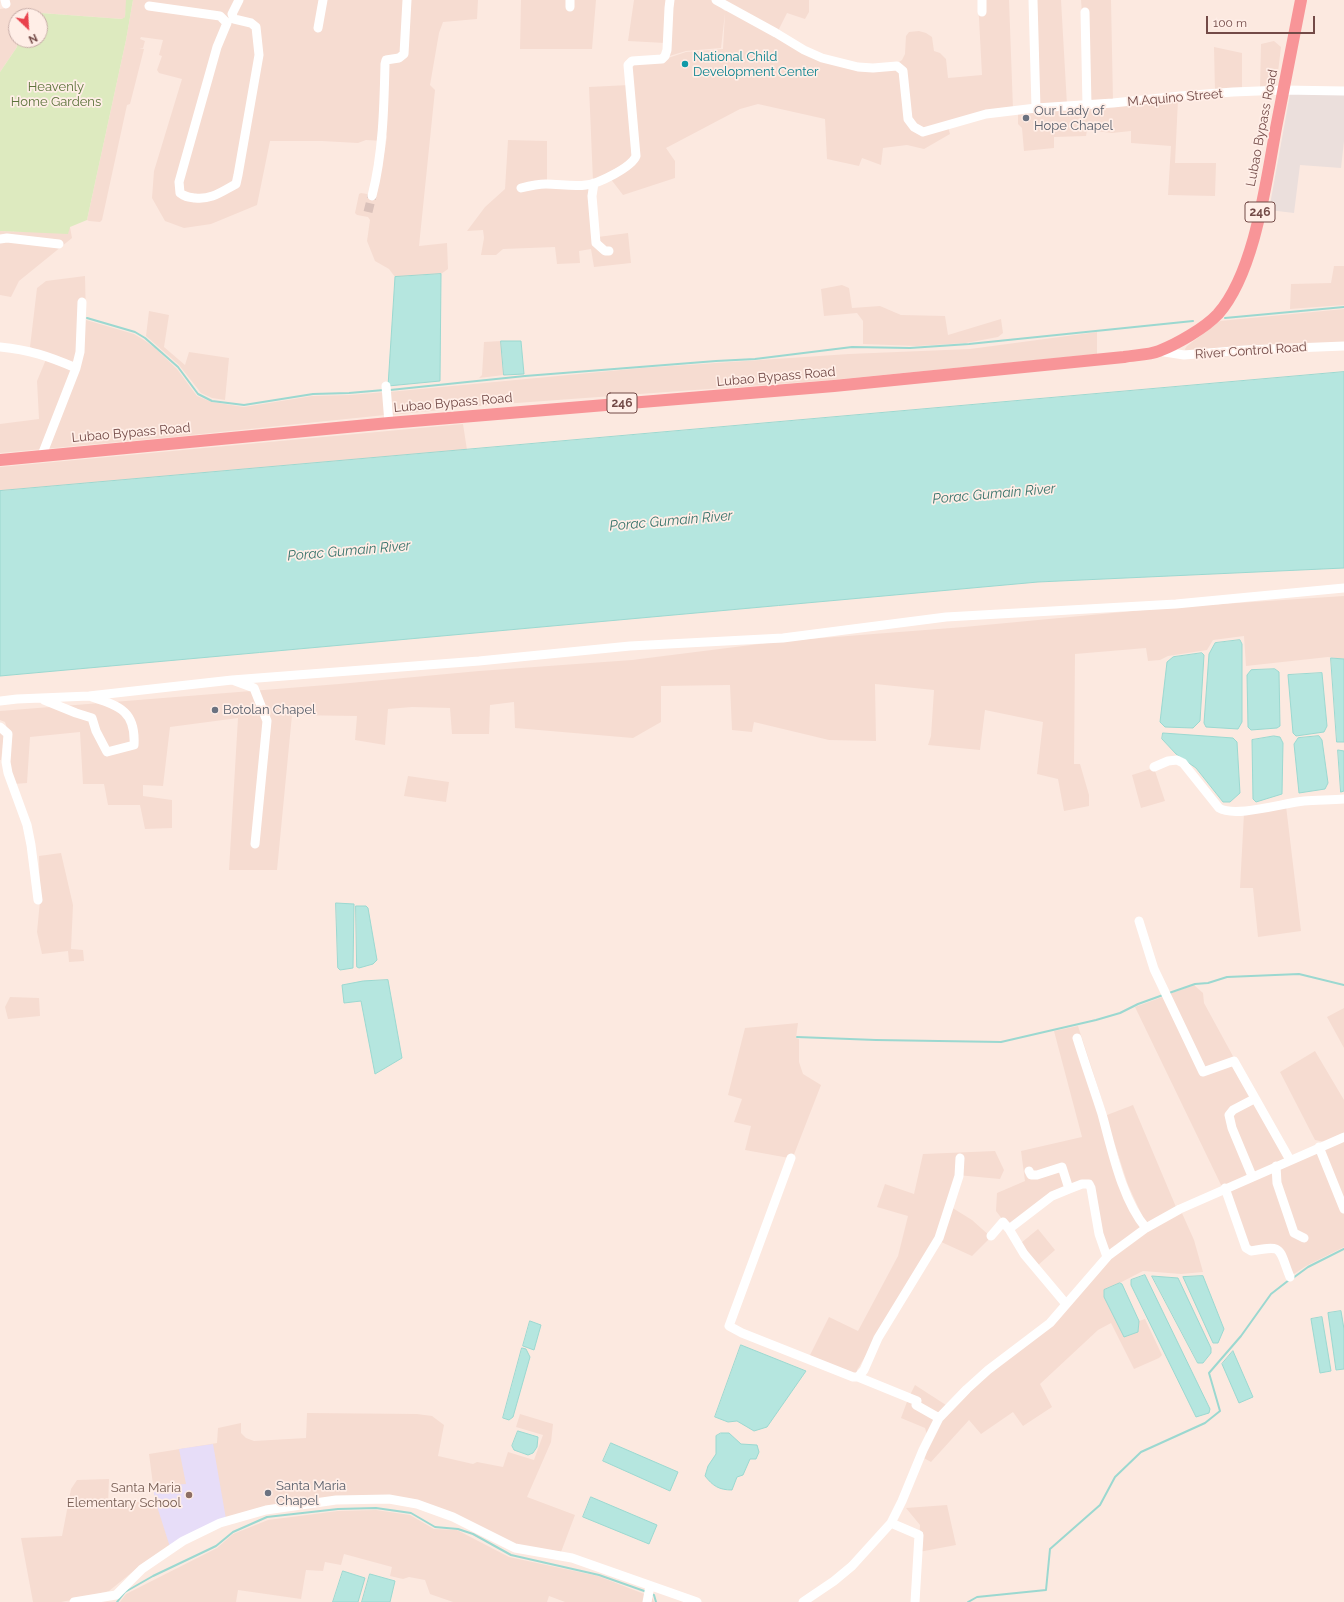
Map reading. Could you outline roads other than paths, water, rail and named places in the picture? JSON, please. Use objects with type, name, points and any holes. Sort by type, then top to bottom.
[{"type":"highway","name":"Lubao Bypass Road","points":[[0,460],[389,422],[834,386],[1124,357],[1158,351],[1208,323],[1218,313],[1230,295],[1244,269],[1261,210],[1301,0]]},
{"type":"street","points":[[149,6],[220,16],[229,18],[234,19],[251,23],[256,27],[259,55],[236,184],[210,198],[204,199],[184,197],[180,193],[179,182],[217,47],[229,18],[239,0]]},
{"type":"street","points":[[318,28],[323,0]]},
{"type":"street","points":[[372,196],[383,131],[386,91],[386,60],[399,58],[404,54],[407,0]]},
{"type":"street","points":[[521,188],[545,184],[586,186],[626,167],[634,160],[636,156],[628,65],[632,61],[662,59],[665,56],[667,50],[668,8],[670,0]]},
{"type":"street","name":"M.Aquino Street","points":[[716,0],[804,50],[822,58],[858,67],[873,68],[894,66],[901,68],[903,71],[908,119],[914,127],[923,132],[986,114],[1036,108],[1087,105],[1180,96],[1283,90],[1344,91]]},
{"type":"street","points":[[982,0],[982,12]]},
{"type":"street","points":[[1034,0],[1036,108]]},
{"type":"street","points":[[1085,12],[1087,105]]},
{"type":"street","points":[[594,183],[592,196],[596,242],[605,250],[609,251]]},
{"type":"street","points":[[0,239],[7,238],[59,244]]},
{"type":"street","points":[[42,456],[76,368],[80,352],[82,302]]},
{"type":"street","name":"River Control Road","points":[[1158,351],[1184,355],[1245,350],[1344,346]]},
{"type":"street","points":[[0,347],[20,349],[47,355],[76,368]]},
{"type":"street","points":[[386,389],[389,422]]},
{"type":"street","points":[[0,701],[89,696],[232,680],[479,661],[630,646],[783,638],[946,617],[1176,604],[1344,588]]},
{"type":"street","points":[[232,680],[254,688],[267,721],[255,844]]},
{"type":"street","points":[[40,698],[92,718],[96,731],[107,752],[134,745],[135,733],[130,719],[118,706],[89,696]]},
{"type":"street","points":[[0,727],[8,734],[6,762],[8,772],[27,825],[38,900]]},
{"type":"street","points":[[1154,767],[1168,761],[1177,760],[1183,763],[1219,808],[1225,812],[1244,811],[1304,801],[1344,799]]},
{"type":"street","points":[[1139,922],[1154,969],[1203,1072],[1234,1061],[1254,1099],[1290,1160]]},
{"type":"street","points":[[1077,1038],[1101,1112],[1120,1178],[1138,1219],[1146,1228]]},
{"type":"street","points":[[1252,1176],[1232,1128],[1229,1115],[1233,1110],[1254,1099]]},
{"type":"street","points":[[804,1602],[852,1566],[891,1523],[902,1501],[923,1450],[939,1418],[988,1370],[1050,1323],[1108,1256],[1146,1228],[1180,1209],[1252,1176],[1344,1137]]},
{"type":"street","points":[[1320,1147],[1344,1209]]},
{"type":"street","points":[[791,1158],[729,1326],[742,1333],[854,1377],[858,1377],[917,1402],[916,1406],[939,1418]]},
{"type":"street","points":[[858,1377],[864,1370],[878,1338],[939,1238],[959,1176],[960,1158]]},
{"type":"street","points":[[1276,1166],[1277,1183],[1294,1233],[1304,1238]]},
{"type":"street","points":[[1028,1171],[1032,1175],[1037,1175],[1062,1167],[1069,1189]]},
{"type":"street","points":[[1009,1229],[1052,1196],[1087,1183],[1091,1188],[1099,1234],[1108,1256]]},
{"type":"street","points":[[1225,1188],[1246,1248],[1251,1251],[1268,1247],[1275,1248],[1280,1252],[1290,1277]]},
{"type":"street","points":[[991,1236],[1003,1222],[1024,1254],[1066,1304]]},
{"type":"street","points":[[74,1602],[116,1595],[148,1565],[183,1541],[220,1523],[266,1510],[336,1500],[389,1499],[416,1504],[453,1517],[516,1548],[572,1558],[697,1602]]},
{"type":"street","points":[[891,1523],[919,1535],[915,1602]]},
{"type":"street","points":[[647,1602],[650,1586]]},
{"type":"water","points":[[441,274],[440,381],[388,386],[395,277]]},
{"type":"water","points":[[501,341],[521,341],[524,374],[504,375]]},
{"type":"water","name":"Porac Gumain River","points":[[1344,372],[1344,568],[1038,582],[0,676],[0,491]]},
{"type":"water","points":[[1240,640],[1242,644],[1242,722],[1238,729],[1206,727],[1204,723],[1209,654],[1215,643]]},
{"type":"water","points":[[1202,653],[1204,655],[1200,721],[1193,728],[1165,727],[1160,722],[1167,662],[1173,657]]},
{"type":"water","points":[[1331,658],[1344,659],[1344,742],[1337,742]]},
{"type":"water","points":[[1275,669],[1279,672],[1280,726],[1277,728],[1251,730],[1248,727],[1247,675],[1251,670]]},
{"type":"water","points":[[1322,673],[1327,726],[1324,732],[1296,736],[1293,733],[1288,675]]},
{"type":"water","points":[[1163,733],[1233,738],[1237,742],[1240,793],[1230,802],[1223,802],[1196,768],[1176,754],[1162,739]]},
{"type":"water","points":[[1274,736],[1280,737],[1283,743],[1282,794],[1256,802],[1253,799],[1252,740]]},
{"type":"water","points":[[1319,736],[1322,740],[1328,783],[1325,789],[1299,793],[1294,744],[1298,738]]},
{"type":"water","points":[[1338,750],[1344,751],[1344,791],[1341,792]]},
{"type":"water","points":[[336,903],[354,904],[353,968],[340,970],[338,968]]},
{"type":"water","points":[[356,906],[366,906],[368,908],[377,960],[373,964],[359,968],[357,967]]},
{"type":"water","points":[[388,980],[402,1058],[375,1074],[361,1001],[344,1003],[342,985],[363,981]]},
{"type":"water","points":[[1145,1275],[1210,1409],[1209,1413],[1196,1417],[1131,1285],[1131,1280]]},
{"type":"water","points":[[1152,1276],[1178,1278],[1211,1348],[1211,1353],[1203,1363],[1198,1363]]},
{"type":"water","points":[[1203,1276],[1224,1329],[1218,1343],[1213,1343],[1183,1277]]},
{"type":"water","points":[[1120,1283],[1122,1284],[1139,1321],[1138,1332],[1124,1337],[1104,1297],[1104,1290]]},
{"type":"water","points":[[1341,1311],[1344,1329],[1344,1369],[1336,1370],[1328,1313]]},
{"type":"water","points":[[1322,1317],[1331,1371],[1320,1373],[1311,1319]]},
{"type":"water","points":[[530,1321],[541,1325],[534,1350],[523,1346]]},
{"type":"water","points":[[741,1345],[806,1371],[767,1427],[754,1431],[737,1421],[728,1422],[715,1417]]},
{"type":"water","points":[[522,1348],[526,1349],[530,1357],[513,1417],[509,1420],[503,1418]]},
{"type":"water","points":[[1233,1351],[1253,1397],[1239,1403],[1222,1364]]},
{"type":"water","points":[[518,1431],[538,1437],[537,1447],[533,1453],[528,1455],[514,1450],[512,1446]]},
{"type":"water","points":[[721,1433],[729,1433],[741,1444],[757,1445],[759,1452],[756,1459],[750,1459],[743,1475],[737,1477],[732,1490],[717,1487],[705,1476],[708,1466],[716,1454],[716,1436]]},
{"type":"water","points":[[611,1443],[678,1472],[670,1491],[603,1461]]},
{"type":"water","points":[[591,1497],[657,1525],[649,1544],[583,1517]]},
{"type":"water","points":[[343,1571],[365,1578],[358,1602],[333,1602]]},
{"type":"water","points":[[370,1574],[395,1581],[390,1602],[362,1602]]},
{"type":"waterway","points":[[1225,318],[1344,307]]},
{"type":"waterway","points":[[87,318],[135,332],[145,338],[178,367],[198,394],[212,401],[244,405],[313,394],[384,390]]},
{"type":"waterway","points":[[390,390],[525,376],[755,359],[852,347],[910,348],[969,344],[1193,321]]},
{"type":"waterway","points":[[1169,993],[1195,984],[1208,983],[1227,977],[1299,974],[1344,985]]},
{"type":"waterway","points":[[797,1037],[1001,1042],[1096,1020],[1120,1013],[1138,1004],[1163,995]]},
{"type":"waterway","points":[[1293,1278],[1308,1267],[1344,1249]]},
{"type":"waterway","points":[[968,1602],[977,1597],[1046,1590],[1050,1549],[1100,1505],[1115,1477],[1141,1452],[1205,1423],[1220,1411],[1209,1373],[1241,1336],[1271,1294],[1289,1280]]},
{"type":"waterway","points":[[117,1602],[125,1592],[153,1576],[216,1546],[233,1532],[267,1517],[338,1509],[376,1508],[411,1513],[435,1527],[458,1529],[473,1534],[511,1555],[599,1575],[647,1592]]},
{"type":"waterway","points":[[651,1594],[654,1595],[656,1602]]},
{"type":"tunnel","points":[[368,212],[372,196]]},
{"type":"place","name":"National Child Development Center","points":[[685,64]]},
{"type":"place","name":"Our Lady of Hope Chapel","points":[[1026,118]]},
{"type":"place","name":"Botolan Chapel","points":[[215,710]]},
{"type":"place","name":"Santa Maria Chapel","points":[[268,1493]]},
{"type":"place","name":"Santa Maria Elementary School","points":[[189,1495]]},
{"type":"park label","name":"Heavenly Home Gardens","points":[[56,94]]}]
